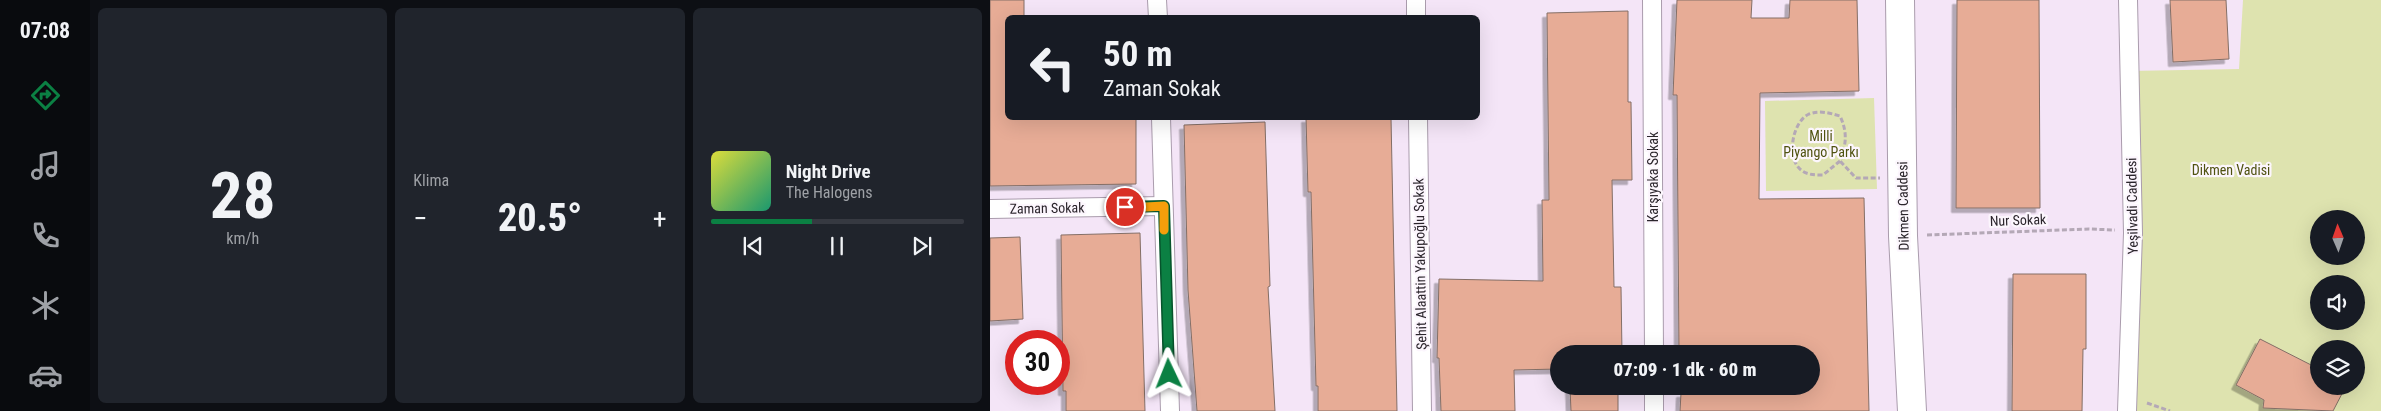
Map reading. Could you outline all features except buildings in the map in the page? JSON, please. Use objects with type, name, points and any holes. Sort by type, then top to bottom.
[{"type":"main road","name":"Dikmen Caddesi","points":[[1900,0],[1904,236],[1912,411]]},
{"type":"street","points":[[1157,0],[1158,15]]},
{"type":"street","points":[[1416,0],[1416,15]]},
{"type":"street","name":"Karşıyaka Sokak","points":[[1652,0],[1654,345]]},
{"type":"street","name":"Yeşilvadi Caddesi","points":[[2127,404],[2133,233],[2128,0]]},
{"type":"street","points":[[1161,120],[1170,411]]},
{"type":"street","name":"Şehit Alaattin Yakupoğlu Sokak","points":[[1418,120],[1422,411]]},
{"type":"street","name":"Zaman Sokak","points":[[990,209],[1164,206]]},
{"type":"street","points":[[1654,395],[1654,411]]},
{"type":"path","points":[[1824,111],[1840,116],[1845,128],[1846,146],[1840,162],[1823,175],[1810,175],[1799,169],[1794,155],[1793,140],[1798,125],[1808,114],[1824,111]]},
{"type":"path","points":[[1840,162],[1856,178],[1903,177]]},
{"type":"path","name":"Nur Sokak","points":[[1904,236],[2089,229],[2133,233]]},
{"type":"path","points":[[2127,404],[2170,411]]},
{"type":"green space","name":"Dikmen Vadisi","points":[[2243,0],[2381,0],[2381,411],[2127,411],[2129,71],[2239,69]]},
{"type":"green space","name":"Milli Piyango Parkı","points":[[1874,98],[1877,189],[1766,191],[1765,101]]},
{"type":"slow traffic","points":[[1146,207],[1164,206],[1164,230]]},
{"type":"route","points":[[1125,207],[1164,206],[1169,374]]}]
